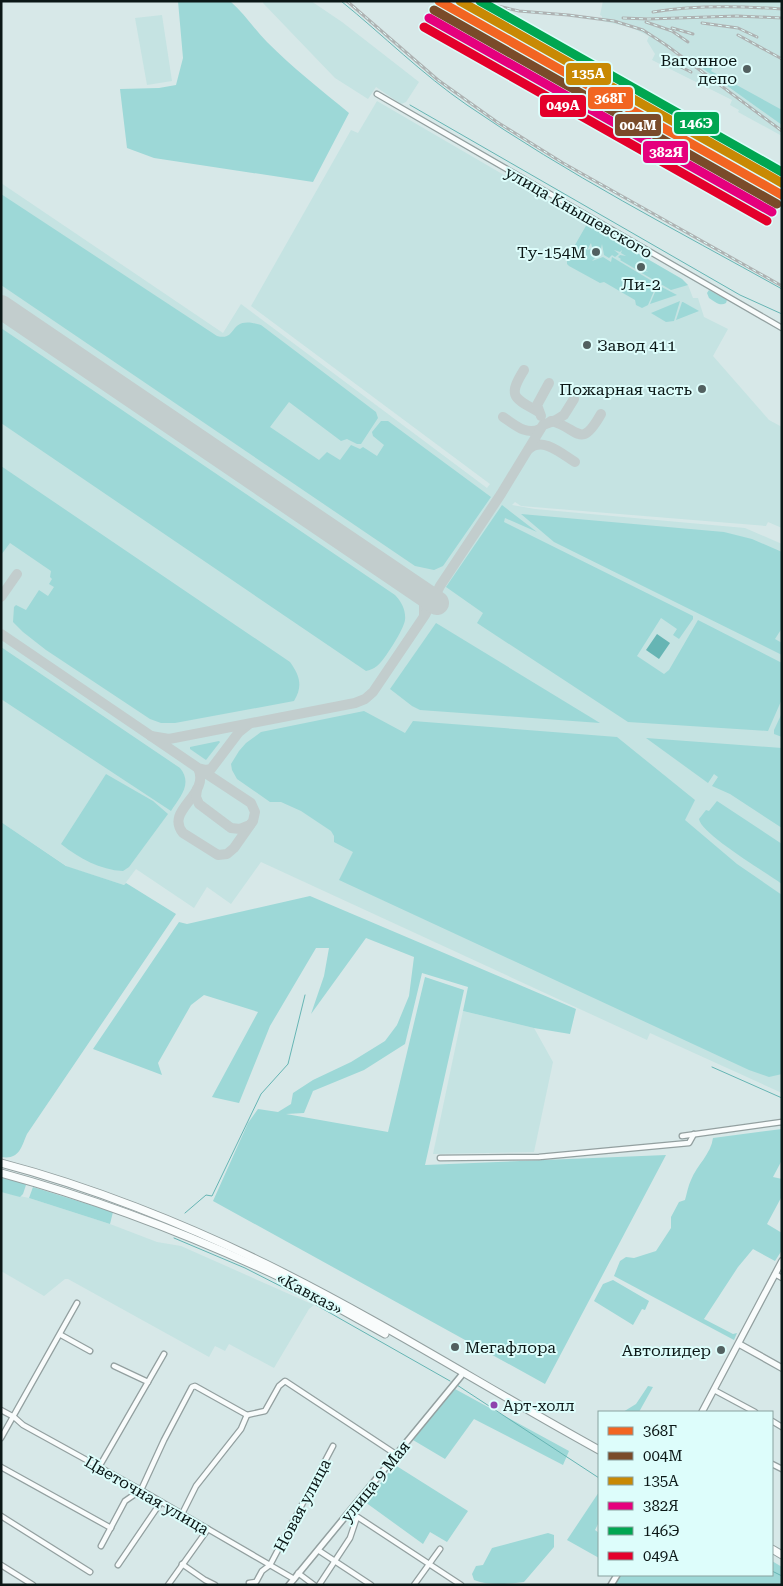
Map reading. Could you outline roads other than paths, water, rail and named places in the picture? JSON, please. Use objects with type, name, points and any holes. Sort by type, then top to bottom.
[{"type":"highway","points":[[1,1164],[9,1169],[8,1171],[1,1171]]},
{"type":"highway","name":"«Кавказ»","points":[[1,1164],[56,1180],[138,1208],[267,1264],[403,1338],[598,1449]]},
{"type":"highway","name":"«Кавказ»","points":[[1,1171],[120,1210],[269,1271],[294,1283],[598,1453]]},
{"type":"highway","points":[[56,1180],[28,1172],[25,1174],[28,1178],[59,1189]]},
{"type":"main road","points":[[703,1411],[782,1261]]},
{"type":"main road","points":[[739,1344],[782,1368]]},
{"type":"street","name":"улица Кнышевского","points":[[377,94],[782,328]]},
{"type":"street","points":[[682,1136],[782,1122]]},
{"type":"street","points":[[440,1158],[539,1157],[689,1143],[694,1134]]},
{"type":"street","points":[[775,1274],[782,1278]]},
{"type":"street","points":[[1,1438],[78,1303]]},
{"type":"street","points":[[61,1335],[90,1352]]},
{"type":"street","points":[[99,1467],[164,1354]]},
{"type":"street","points":[[114,1366],[148,1382]]},
{"type":"street","name":"улица 9 Мая","points":[[289,1585],[461,1376]]},
{"type":"street","points":[[101,1546],[125,1501],[141,1490],[181,1407],[192,1387],[195,1386],[247,1414],[265,1412],[278,1386],[285,1381],[397,1455]]},
{"type":"street","points":[[714,1390],[753,1411]]},
{"type":"street","name":"Цветочная улица","points":[[1,1410],[23,1425],[141,1490],[270,1565],[314,1585]]},
{"type":"street","points":[[182,1514],[196,1486],[241,1429],[247,1414]]},
{"type":"street","name":"Новая улица","points":[[250,1583],[256,1582],[262,1571],[270,1565],[333,1446]]},
{"type":"street","points":[[1,1467],[112,1528]]},
{"type":"street","points":[[118,1565],[160,1502]]},
{"type":"street","points":[[350,1512],[461,1585]]},
{"type":"street","points":[[1,1516],[90,1572]]},
{"type":"street","points":[[319,1585],[350,1538],[357,1517]]},
{"type":"street","points":[[168,1585],[208,1529]]},
{"type":"street","points":[[414,1585],[440,1549]]},
{"type":"street","points":[[318,1550],[371,1585]]},
{"type":"street","points":[[182,1564],[215,1585]]},
{"type":"street","points":[[1,1565],[33,1585]]},
{"type":"waterway","points":[[341,1],[435,81],[505,130],[622,201],[782,289]]},
{"type":"waterway","points":[[410,105],[740,295],[782,314]]},
{"type":"waterway","points":[[185,1213],[206,1195],[212,1196],[261,1094],[288,1064],[305,995]]},
{"type":"waterway","points":[[712,1067],[782,1098]]},
{"type":"waterway","points":[[174,1238],[245,1268],[296,1294]]},
{"type":"waterway","points":[[316,1305],[450,1381]]},
{"type":"waterway","points":[[457,1385],[598,1477]]},
{"type":"waterway","points":[[773,1572],[782,1576]]},
{"type":"railway","points":[[347,1],[438,80],[497,122],[563,163],[782,286]]},
{"type":"railway","points":[[476,1],[519,11],[614,21],[643,30],[782,131]]},
{"type":"railway","points":[[653,12],[717,7],[782,9]]},
{"type":"railway","points":[[623,18],[737,16],[782,18]]},
{"type":"railway","points":[[646,22],[672,31],[688,42]]},
{"type":"railway","points":[[702,23],[738,28],[757,37]]},
{"type":"railway","points":[[672,28],[693,34]]},
{"type":"railway","points":[[738,35],[782,59]]},
{"type":"railway","points":[[667,60],[691,72]]},
{"type":"place","name":"Вагонное депо","points":[[747,69]]},
{"type":"place","name":"Ту-154М","points":[[596,252]]},
{"type":"place","name":"Ли-2","points":[[641,267]]},
{"type":"place","name":"Завод 411","points":[[587,345]]},
{"type":"place","name":"Пожарная часть","points":[[702,389]]},
{"type":"place","name":"Мегафлора","points":[[455,1347]]},
{"type":"place","name":"Автолидер","points":[[721,1350]]},
{"type":"place","name":"Арт-холл","points":[[494,1405]]}]
